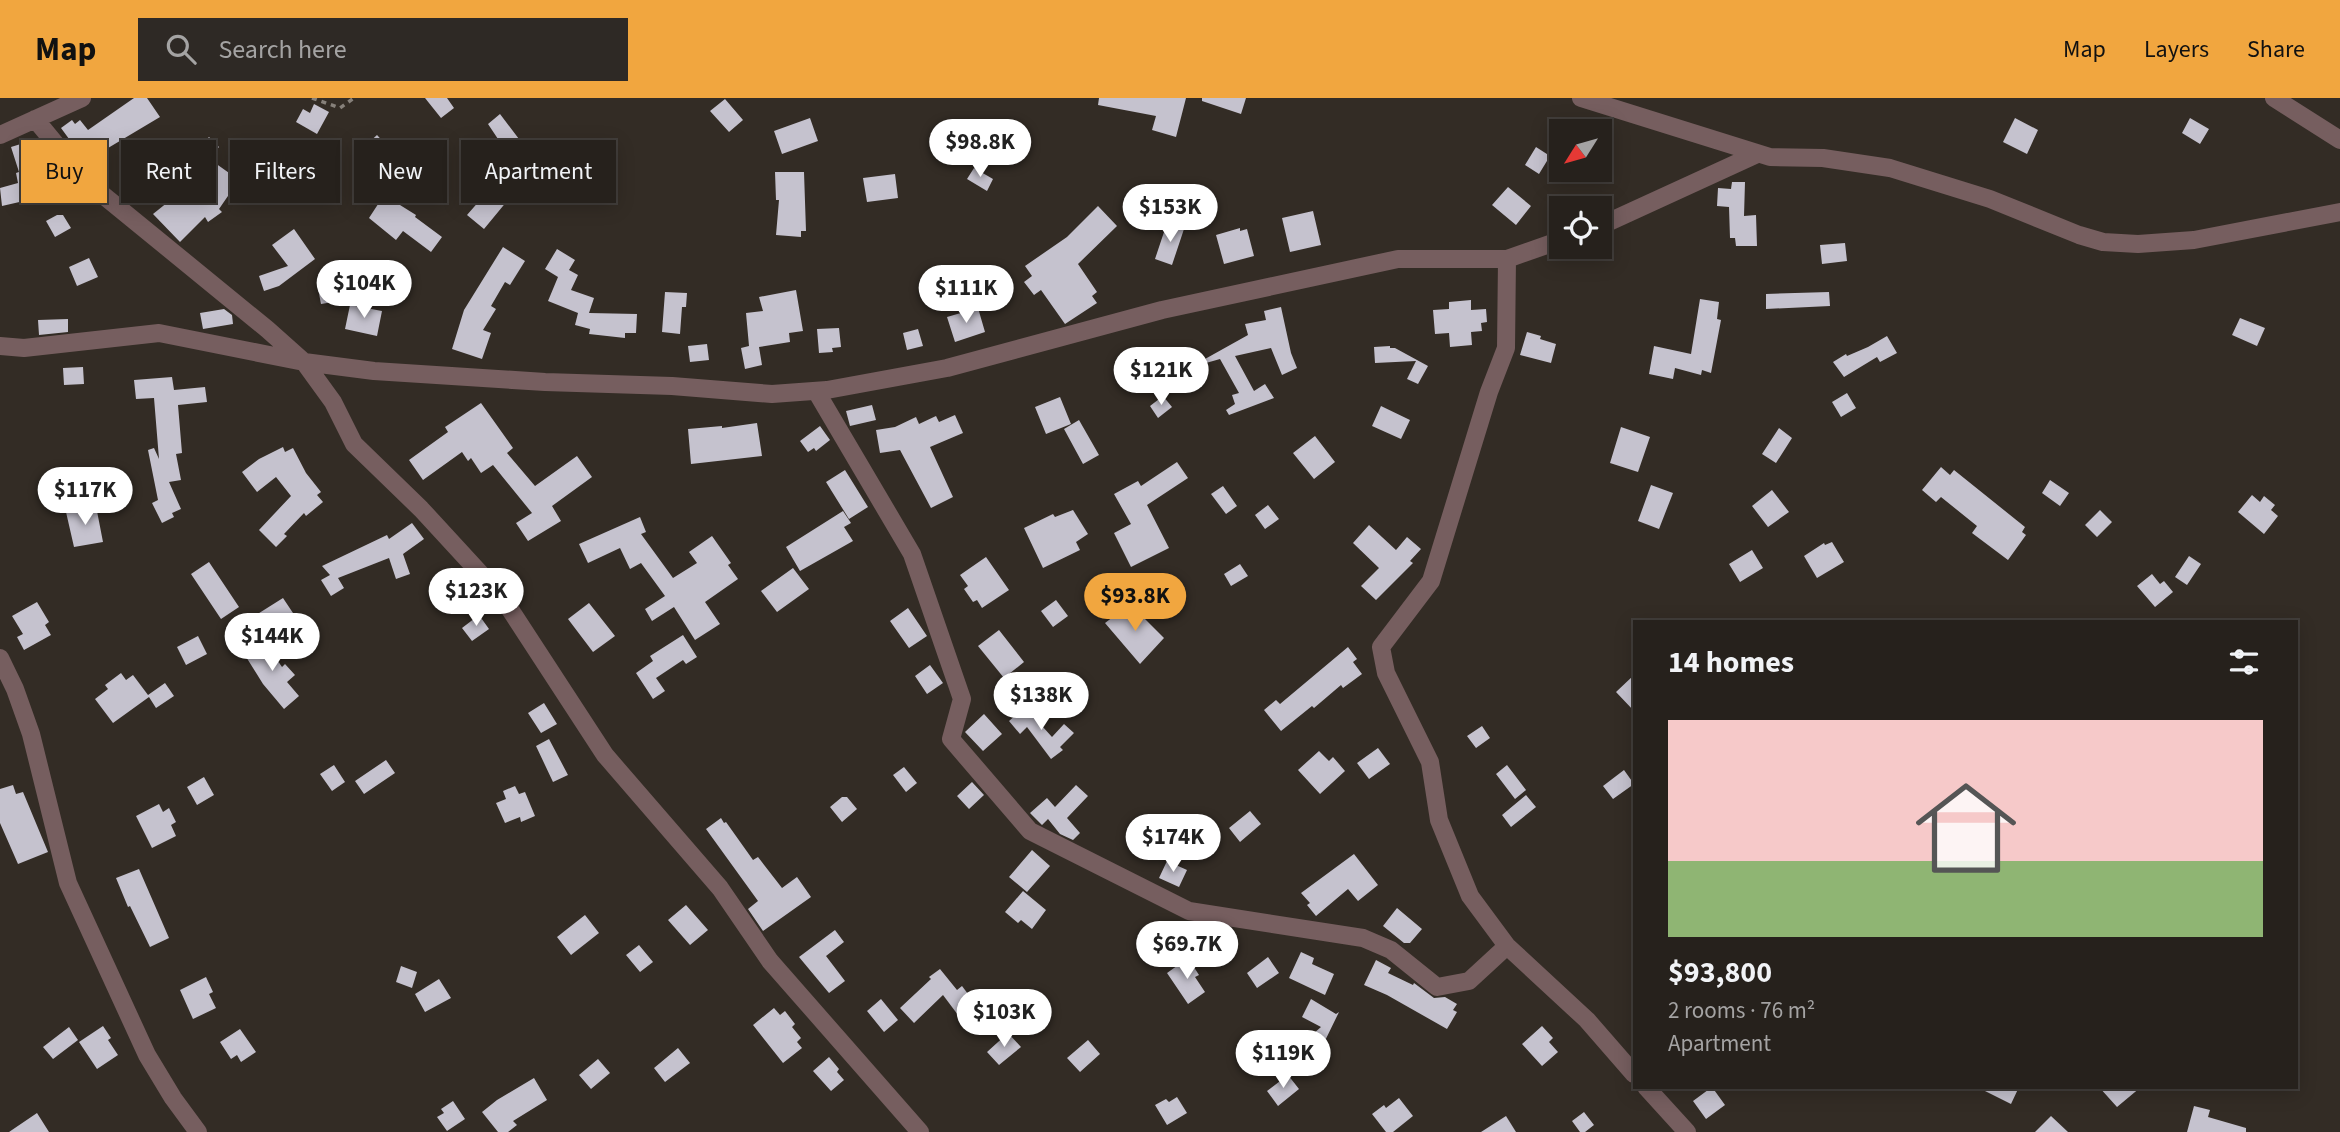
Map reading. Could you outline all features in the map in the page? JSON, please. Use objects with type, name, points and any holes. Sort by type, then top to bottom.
[{"type":"street","points":[[0,135],[82,98]]},
{"type":"street","points":[[1581,98],[1770,157],[1823,158],[1890,167],[1990,199],[2103,242],[2138,244],[2194,240],[2340,212]]},
{"type":"street","points":[[2274,98],[2340,140]]},
{"type":"street","points":[[36,119],[87,182],[267,328],[304,362],[333,402],[355,444],[421,509],[502,597],[605,755],[720,888],[770,961],[920,1132]]},
{"type":"street","points":[[1612,220],[1757,154]]},
{"type":"street","points":[[0,345],[24,348],[159,333],[304,362],[452,377],[672,386],[772,394],[816,391],[947,368],[1162,310],[1398,259],[1507,259],[1549,244]]},
{"type":"street","points":[[1507,259],[1506,348],[1489,392],[1431,581],[1381,646],[1386,673],[1430,762],[1439,820],[1469,896],[1507,946],[1587,1020],[1633,1073]]},
{"type":"street","points":[[816,391],[912,554],[962,699],[951,739],[1030,831],[1189,911],[1363,938],[1391,950],[1437,987],[1469,981],[1507,946]]},
{"type":"street","points":[[0,658],[15,689],[31,734],[68,883],[147,1055],[198,1132]]},
{"type":"street","points":[[1648,1089],[1687,1132]]},
{"type":"path","points":[[312,98],[340,108],[354,98]]},
{"type":"building","points":[[134,98],[147,98],[160,117],[107,149],[107,140],[70,140],[61,128],[72,120],[75,124],[80,120],[88,130]]},
{"type":"building","points":[[425,98],[447,98],[454,108],[441,118]]},
{"type":"building","points":[[1099,98],[1186,98],[1176,137],[1152,130],[1156,116],[1098,105]]},
{"type":"building","points":[[1202,98],[1246,98],[1241,114],[1202,101]]},
{"type":"building","points":[[725,99],[743,120],[729,132],[710,111]]},
{"type":"building","points":[[314,104],[329,112],[317,134],[296,122],[303,109],[310,113]]},
{"type":"building","points":[[500,114],[520,140],[499,140],[488,124]]},
{"type":"building","points":[[810,118],[818,141],[782,154],[774,131]]},
{"type":"building","points":[[2015,118],[2038,130],[2027,154],[2003,142]]},
{"type":"building","points":[[2190,118],[2209,129],[2200,144],[2182,133]]},
{"type":"building","points":[[21,144],[21,202],[2,206],[0,188],[18,183],[16,173],[19,172],[11,147]]},
{"type":"building","points":[[1536,147],[1549,155],[1539,174],[1525,165]]},
{"type":"building","points":[[216,164],[230,174],[230,193],[219,209],[222,212],[208,222],[205,217],[180,242],[153,214],[167,203],[216,203]]},
{"type":"building","points":[[974,168],[993,179],[987,191],[967,179]]},
{"type":"building","points":[[775,172],[804,172],[806,231],[801,231],[801,237],[776,235],[779,200],[776,200]]},
{"type":"building","points":[[895,174],[898,198],[867,202],[863,178]]},
{"type":"building","points":[[1732,182],[1745,182],[1744,216],[1756,215],[1757,246],[1736,246],[1735,238],[1730,238],[1729,207],[1717,206],[1718,188],[1731,189]]},
{"type":"building","points":[[1508,187],[1531,206],[1516,225],[1492,205]]},
{"type":"building","points":[[379,203],[397,203],[442,237],[431,252],[403,231],[396,240],[369,218]]},
{"type":"building","points":[[477,203],[505,203],[484,229],[467,215]]},
{"type":"building","points":[[1098,206],[1117,226],[1078,264],[1097,292],[1092,296],[1097,303],[1065,324],[1041,290],[1034,295],[1024,282],[1032,276],[1025,266],[1067,237]]},
{"type":"building","points":[[1313,211],[1321,245],[1290,252],[1282,218]]},
{"type":"building","points":[[63,215],[71,228],[55,237],[46,221]]},
{"type":"building","points":[[1167,223],[1184,229],[1172,265],[1155,259]]},
{"type":"building","points":[[1240,228],[1240,231],[1247,229],[1254,256],[1224,264],[1216,235]]},
{"type":"building","points":[[294,229],[315,259],[279,286],[264,291],[259,276],[288,266],[272,245]]},
{"type":"building","points":[[1845,243],[1847,261],[1822,264],[1820,245]]},
{"type":"building","points":[[503,247],[525,261],[510,285],[505,282],[491,306],[496,309],[483,330],[491,333],[482,359],[452,349],[464,310]]},
{"type":"building","points":[[557,249],[575,260],[569,270],[578,275],[571,290],[594,298],[589,313],[637,314],[636,333],[625,333],[625,338],[589,334],[590,329],[575,325],[578,313],[548,301],[558,277],[545,269]]},
{"type":"building","points":[[89,258],[98,277],[77,286],[69,267]]},
{"type":"building","points":[[340,276],[345,300],[321,304],[317,283]]},
{"type":"building","points":[[796,290],[803,331],[789,333],[790,342],[759,347],[762,365],[745,369],[741,348],[749,346],[746,313],[763,311],[759,297]]},
{"type":"building","points":[[665,292],[687,293],[686,307],[682,307],[680,334],[662,332]]},
{"type":"building","points":[[1829,292],[1830,306],[1766,309],[1766,294]]},
{"type":"building","points":[[1700,299],[1719,302],[1717,319],[1721,320],[1711,373],[1702,370],[1701,375],[1675,368],[1673,379],[1649,374],[1654,346],[1691,354]]},
{"type":"building","points":[[1471,300],[1471,310],[1486,309],[1487,322],[1481,323],[1482,331],[1471,332],[1472,345],[1450,347],[1449,333],[1435,334],[1433,310],[1449,309],[1449,302]]},
{"type":"building","points":[[350,305],[382,311],[377,336],[345,329]]},
{"type":"building","points":[[1281,307],[1297,368],[1282,375],[1271,348],[1235,356],[1254,391],[1265,384],[1274,398],[1229,415],[1226,410],[1235,404],[1232,395],[1239,393],[1220,359],[1206,363],[1205,359],[1248,335],[1245,324],[1266,320],[1264,311]]},
{"type":"building","points":[[978,308],[985,332],[955,342],[947,317]]},
{"type":"building","points":[[224,309],[232,315],[233,324],[203,329],[200,313]]},
{"type":"building","points":[[2240,318],[2265,328],[2257,346],[2232,335]]},
{"type":"building","points":[[68,319],[68,332],[39,335],[38,320]]},
{"type":"building","points":[[839,328],[841,347],[832,348],[833,352],[819,353],[817,329]]},
{"type":"building","points":[[918,329],[923,346],[907,350],[903,333]]},
{"type":"building","points":[[1527,332],[1556,344],[1551,363],[1520,355]]},
{"type":"building","points":[[1887,336],[1897,353],[1880,362],[1877,357],[1844,377],[1833,362],[1846,354],[1847,356],[1868,347]]},
{"type":"building","points":[[707,344],[709,360],[690,362],[688,346]]},
{"type":"building","points":[[1390,346],[1428,366],[1418,384],[1407,379],[1416,361],[1375,363],[1374,347]]},
{"type":"building","points":[[83,367],[84,384],[64,385],[63,368]]},
{"type":"building","points":[[172,377],[174,390],[205,387],[207,402],[178,405],[182,453],[176,454],[181,480],[169,482],[181,509],[172,513],[174,517],[162,523],[152,503],[158,500],[148,450],[154,448],[159,459],[154,398],[136,399],[134,380]]},
{"type":"building","points":[[1847,393],[1856,408],[1841,417],[1832,402]]},
{"type":"building","points":[[1163,396],[1172,407],[1158,418],[1150,406]]},
{"type":"building","points":[[1060,397],[1071,424],[1046,434],[1035,407]]},
{"type":"building","points":[[481,403],[513,448],[507,453],[535,486],[577,456],[592,477],[552,506],[561,521],[528,541],[516,523],[532,513],[493,465],[481,473],[471,458],[468,461],[462,452],[423,480],[409,460],[448,432],[445,427]]},
{"type":"building","points":[[872,405],[876,420],[850,426],[846,411]]},
{"type":"building","points":[[1381,406],[1410,420],[1401,439],[1372,426]]},
{"type":"building","points":[[955,415],[963,433],[930,447],[953,497],[931,508],[900,450],[880,453],[876,430],[895,427],[916,417],[919,424],[936,416],[939,422]]},
{"type":"building","points":[[1079,420],[1099,455],[1083,464],[1064,429]]},
{"type":"building","points":[[757,423],[762,456],[691,464],[688,429]]},
{"type":"building","points":[[820,426],[830,440],[816,451],[814,448],[808,452],[800,441]]},
{"type":"building","points":[[1621,427],[1650,437],[1638,472],[1610,463]]},
{"type":"building","points":[[1779,428],[1792,438],[1776,463],[1762,454]]},
{"type":"building","points":[[1315,436],[1335,462],[1314,479],[1293,453]]},
{"type":"building","points":[[283,447],[285,452],[293,448],[306,473],[321,492],[317,495],[323,502],[306,516],[304,513],[276,547],[259,530],[291,496],[276,477],[257,492],[242,472],[259,459]]},
{"type":"building","points":[[1177,462],[1188,478],[1147,505],[1169,548],[1131,567],[1114,533],[1131,524],[1114,494],[1138,481],[1141,486]]},
{"type":"building","points":[[1941,467],[1950,475],[1954,470],[2025,527],[2022,532],[2026,535],[2008,560],[1972,533],[1977,526],[1941,497],[1936,502],[1922,490]]},
{"type":"building","points":[[845,470],[868,507],[849,519],[826,482]]},
{"type":"building","points":[[108,479],[111,498],[90,502],[86,483]]},
{"type":"building","points":[[2050,480],[2069,493],[2060,506],[2042,493]]},
{"type":"building","points":[[1651,485],[1673,493],[1659,529],[1638,521]]},
{"type":"building","points":[[1223,486],[1237,506],[1226,514],[1211,494]]},
{"type":"building","points":[[1772,490],[1789,512],[1768,527],[1752,506]]},
{"type":"building","points":[[2252,495],[2260,502],[2264,496],[2275,505],[2271,510],[2278,516],[2264,534],[2238,512]]},
{"type":"building","points":[[1268,505],[1279,519],[1265,529],[1255,515]]},
{"type":"building","points":[[96,506],[103,542],[74,547],[66,512]]},
{"type":"building","points":[[1073,510],[1088,534],[1076,542],[1080,550],[1043,568],[1024,528],[1053,514],[1055,517]]},
{"type":"building","points":[[2100,510],[2112,522],[2097,537],[2085,525]]},
{"type":"building","points":[[843,511],[851,523],[844,527],[853,541],[800,571],[786,547]]},
{"type":"building","points":[[640,517],[646,532],[641,534],[673,578],[697,563],[689,552],[712,536],[731,563],[728,565],[738,579],[705,602],[720,624],[695,640],[674,607],[652,621],[645,609],[665,596],[641,563],[630,569],[620,548],[588,563],[579,544]]},
{"type":"building","points":[[412,523],[424,539],[403,554],[410,574],[396,579],[389,558],[338,578],[344,588],[331,596],[321,580],[330,575],[322,566],[387,535],[389,539]]},
{"type":"building","points":[[1369,525],[1396,550],[1407,537],[1421,549],[1410,561],[1413,563],[1376,600],[1361,586],[1379,568],[1353,543]]},
{"type":"building","points":[[1832,542],[1844,562],[1817,578],[1804,556],[1824,543],[1825,545]]},
{"type":"building","points":[[1752,550],[1763,568],[1740,582],[1729,564]]},
{"type":"building","points":[[2189,556],[2201,564],[2187,585],[2175,577]]},
{"type":"building","points":[[986,557],[1009,590],[982,608],[977,600],[973,602],[964,589],[968,586],[960,575]]},
{"type":"building","points":[[209,562],[239,607],[221,619],[191,574]]},
{"type":"building","points":[[1240,564],[1248,576],[1231,586],[1224,574]]},
{"type":"building","points":[[793,568],[809,589],[777,612],[761,591]]},
{"type":"building","points":[[2152,574],[2160,584],[2164,581],[2173,592],[2155,607],[2137,586]]},
{"type":"building","points":[[1150,580],[1161,593],[1146,605],[1135,592]]},
{"type":"building","points":[[283,598],[293,613],[266,631],[256,615]]},
{"type":"building","points":[[1056,600],[1068,616],[1053,627],[1041,611]]},
{"type":"building","points":[[37,602],[49,622],[45,625],[51,635],[24,650],[17,637],[23,634],[12,616]]},
{"type":"building","points":[[589,603],[615,636],[593,652],[568,619]]},
{"type":"building","points":[[1130,604],[1164,638],[1140,664],[1105,623]]},
{"type":"building","points":[[908,608],[927,636],[909,648],[890,621]]},
{"type":"building","points":[[479,615],[489,629],[472,641],[462,628]]},
{"type":"building","points":[[999,630],[1024,662],[1004,678],[978,646]]},
{"type":"building","points":[[683,635],[697,657],[686,664],[683,660],[656,678],[665,691],[653,699],[636,673],[653,661],[650,656]]},
{"type":"building","points":[[198,636],[207,654],[186,665],[177,647]]},
{"type":"building","points":[[263,639],[282,667],[285,664],[295,675],[287,682],[299,696],[284,709],[263,684],[243,652]]},
{"type":"building","points":[[1348,647],[1357,659],[1353,662],[1362,674],[1343,688],[1341,685],[1281,731],[1264,710],[1276,700],[1280,704]]},
{"type":"building","points":[[930,665],[943,683],[927,694],[915,676]]},
{"type":"building","points":[[121,673],[126,680],[133,675],[148,695],[165,683],[174,696],[156,708],[149,697],[113,723],[95,699],[108,689],[105,685]]},
{"type":"building","points":[[1633,676],[1633,710],[1616,692]]},
{"type":"building","points":[[544,703],[557,724],[541,733],[528,713]]},
{"type":"building","points":[[1023,705],[1052,737],[1064,724],[1074,733],[1060,747],[1063,750],[1051,759],[1027,727],[1020,734],[1009,721]]},
{"type":"building","points":[[984,714],[1002,734],[983,751],[965,732]]},
{"type":"building","points":[[1482,726],[1490,738],[1476,748],[1467,736]]},
{"type":"building","points":[[549,739],[568,775],[553,782],[536,746]]},
{"type":"building","points":[[1378,748],[1390,764],[1369,779],[1357,763]]},
{"type":"building","points":[[1319,751],[1329,761],[1333,757],[1345,771],[1320,794],[1298,770]]},
{"type":"building","points":[[386,760],[395,773],[364,794],[355,781]]},
{"type":"building","points":[[334,765],[345,782],[332,791],[320,774]]},
{"type":"building","points":[[1507,765],[1526,790],[1515,799],[1496,774]]},
{"type":"building","points":[[904,767],[917,783],[906,792],[893,775]]},
{"type":"building","points":[[1624,770],[1633,783],[1613,799],[1603,786]]},
{"type":"building","points":[[204,777],[214,795],[197,805],[187,787]]},
{"type":"building","points":[[972,782],[984,795],[969,809],[957,796]]},
{"type":"building","points":[[13,785],[16,794],[23,792],[48,852],[18,864],[0,823],[0,789]]},
{"type":"building","points":[[1076,785],[1088,796],[1067,818],[1080,833],[1073,840],[1060,834],[1048,819],[1042,825],[1030,813],[1047,798],[1055,807]]},
{"type":"building","points":[[515,786],[519,794],[525,792],[535,816],[521,822],[520,817],[505,823],[496,803],[506,799],[503,791]]},
{"type":"building","points":[[1526,795],[1536,807],[1511,827],[1502,815]]},
{"type":"building","points":[[842,797],[847,797],[857,809],[842,822],[830,807]]},
{"type":"building","points":[[159,804],[163,812],[169,808],[176,822],[171,825],[176,836],[152,848],[136,816]]},
{"type":"building","points":[[1250,811],[1261,824],[1240,842],[1229,828]]},
{"type":"building","points":[[721,818],[753,860],[758,857],[782,888],[797,877],[811,897],[763,931],[748,909],[758,901],[706,829]]},
{"type":"building","points":[[1032,850],[1050,866],[1027,892],[1009,877]]},
{"type":"building","points":[[1354,854],[1378,885],[1358,901],[1348,889],[1316,916],[1301,893]]},
{"type":"building","points":[[1167,861],[1187,870],[1179,887],[1159,878]]},
{"type":"building","points":[[139,869],[169,938],[150,947],[116,878]]},
{"type":"building","points":[[1023,891],[1046,910],[1032,929],[1021,920],[1018,923],[1005,912]]},
{"type":"building","points":[[686,905],[708,930],[690,945],[668,920]]},
{"type":"building","points":[[1397,908],[1422,929],[1410,943],[1404,943],[1383,926]]},
{"type":"building","points":[[585,915],[599,933],[571,955],[557,937]]},
{"type":"building","points":[[835,930],[844,942],[826,956],[845,981],[829,993],[799,957]]},
{"type":"building","points":[[639,945],[653,962],[640,972],[626,955]]},
{"type":"building","points":[[1301,952],[1314,958],[1312,964],[1334,974],[1325,995],[1289,978]]},
{"type":"building","points":[[1268,957],[1279,973],[1257,988],[1247,973]]},
{"type":"building","points":[[1188,958],[1199,975],[1195,977],[1205,992],[1188,1004],[1167,973]]},
{"type":"building","points":[[1376,960],[1391,968],[1388,973],[1413,985],[1414,983],[1434,998],[1445,997],[1457,1004],[1453,1010],[1457,1012],[1447,1029],[1364,985]]},
{"type":"building","points":[[401,966],[417,972],[412,988],[396,982]]},
{"type":"building","points":[[940,969],[957,990],[962,986],[974,1002],[958,1015],[943,995],[914,1023],[900,1008]]},
{"type":"building","points":[[206,977],[213,992],[209,994],[216,1008],[193,1019],[180,990]]},
{"type":"building","points":[[439,979],[451,998],[425,1012],[415,994]]},
{"type":"building","points":[[881,999],[898,1020],[884,1032],[867,1011]]},
{"type":"building","points":[[1311,999],[1336,1014],[1339,1012],[1320,1051],[1306,1062],[1295,1050],[1321,1027],[1302,1017]]},
{"type":"building","points":[[774,1008],[780,1015],[785,1011],[795,1024],[792,1027],[801,1038],[797,1042],[802,1048],[783,1063],[753,1025]]},
{"type":"building","points":[[103,1026],[118,1055],[97,1069],[79,1042]]},
{"type":"building","points":[[1542,1026],[1553,1038],[1549,1042],[1558,1052],[1542,1066],[1522,1044]]},
{"type":"building","points":[[69,1027],[78,1040],[53,1059],[43,1047]]},
{"type":"building","points":[[240,1029],[256,1052],[241,1062],[237,1055],[231,1059],[220,1042]]},
{"type":"building","points":[[1008,1033],[1021,1047],[999,1065],[987,1052]]},
{"type":"building","points":[[1088,1040],[1100,1054],[1080,1072],[1067,1058]]},
{"type":"building","points":[[678,1048],[690,1063],[665,1082],[654,1068]]},
{"type":"building","points":[[829,1057],[844,1080],[831,1091],[813,1071]]},
{"type":"building","points":[[598,1059],[610,1073],[591,1089],[579,1075]]},
{"type":"building","points":[[1288,1075],[1299,1089],[1278,1106],[1267,1091]]},
{"type":"building","points":[[534,1078],[547,1100],[513,1121],[517,1125],[508,1132],[498,1132],[482,1112]]},
{"type":"building","points":[[1709,1089],[1713,1089],[1725,1105],[1706,1119],[1693,1101]]},
{"type":"building","points":[[1981,1089],[2018,1089],[2011,1104]]},
{"type":"building","points":[[2101,1089],[2139,1089],[2117,1107]]},
{"type":"building","points":[[1177,1097],[1187,1113],[1167,1125],[1155,1105]]},
{"type":"building","points":[[1399,1098],[1413,1116],[1393,1132],[1386,1132],[1372,1114]]},
{"type":"building","points":[[453,1101],[465,1119],[447,1131],[437,1117],[444,1113],[441,1109]]},
{"type":"building","points":[[2194,1106],[2210,1110],[2208,1117],[2246,1128],[2246,1132],[2187,1132]]},
{"type":"building","points":[[1584,1112],[1594,1125],[1585,1132],[1580,1132],[1572,1121]]},
{"type":"building","points":[[37,1113],[49,1132],[9,1132]]},
{"type":"building","points":[[1506,1116],[1516,1132],[1481,1132]]},
{"type":"building","points":[[2051,1116],[2068,1132],[2035,1132]]}]
